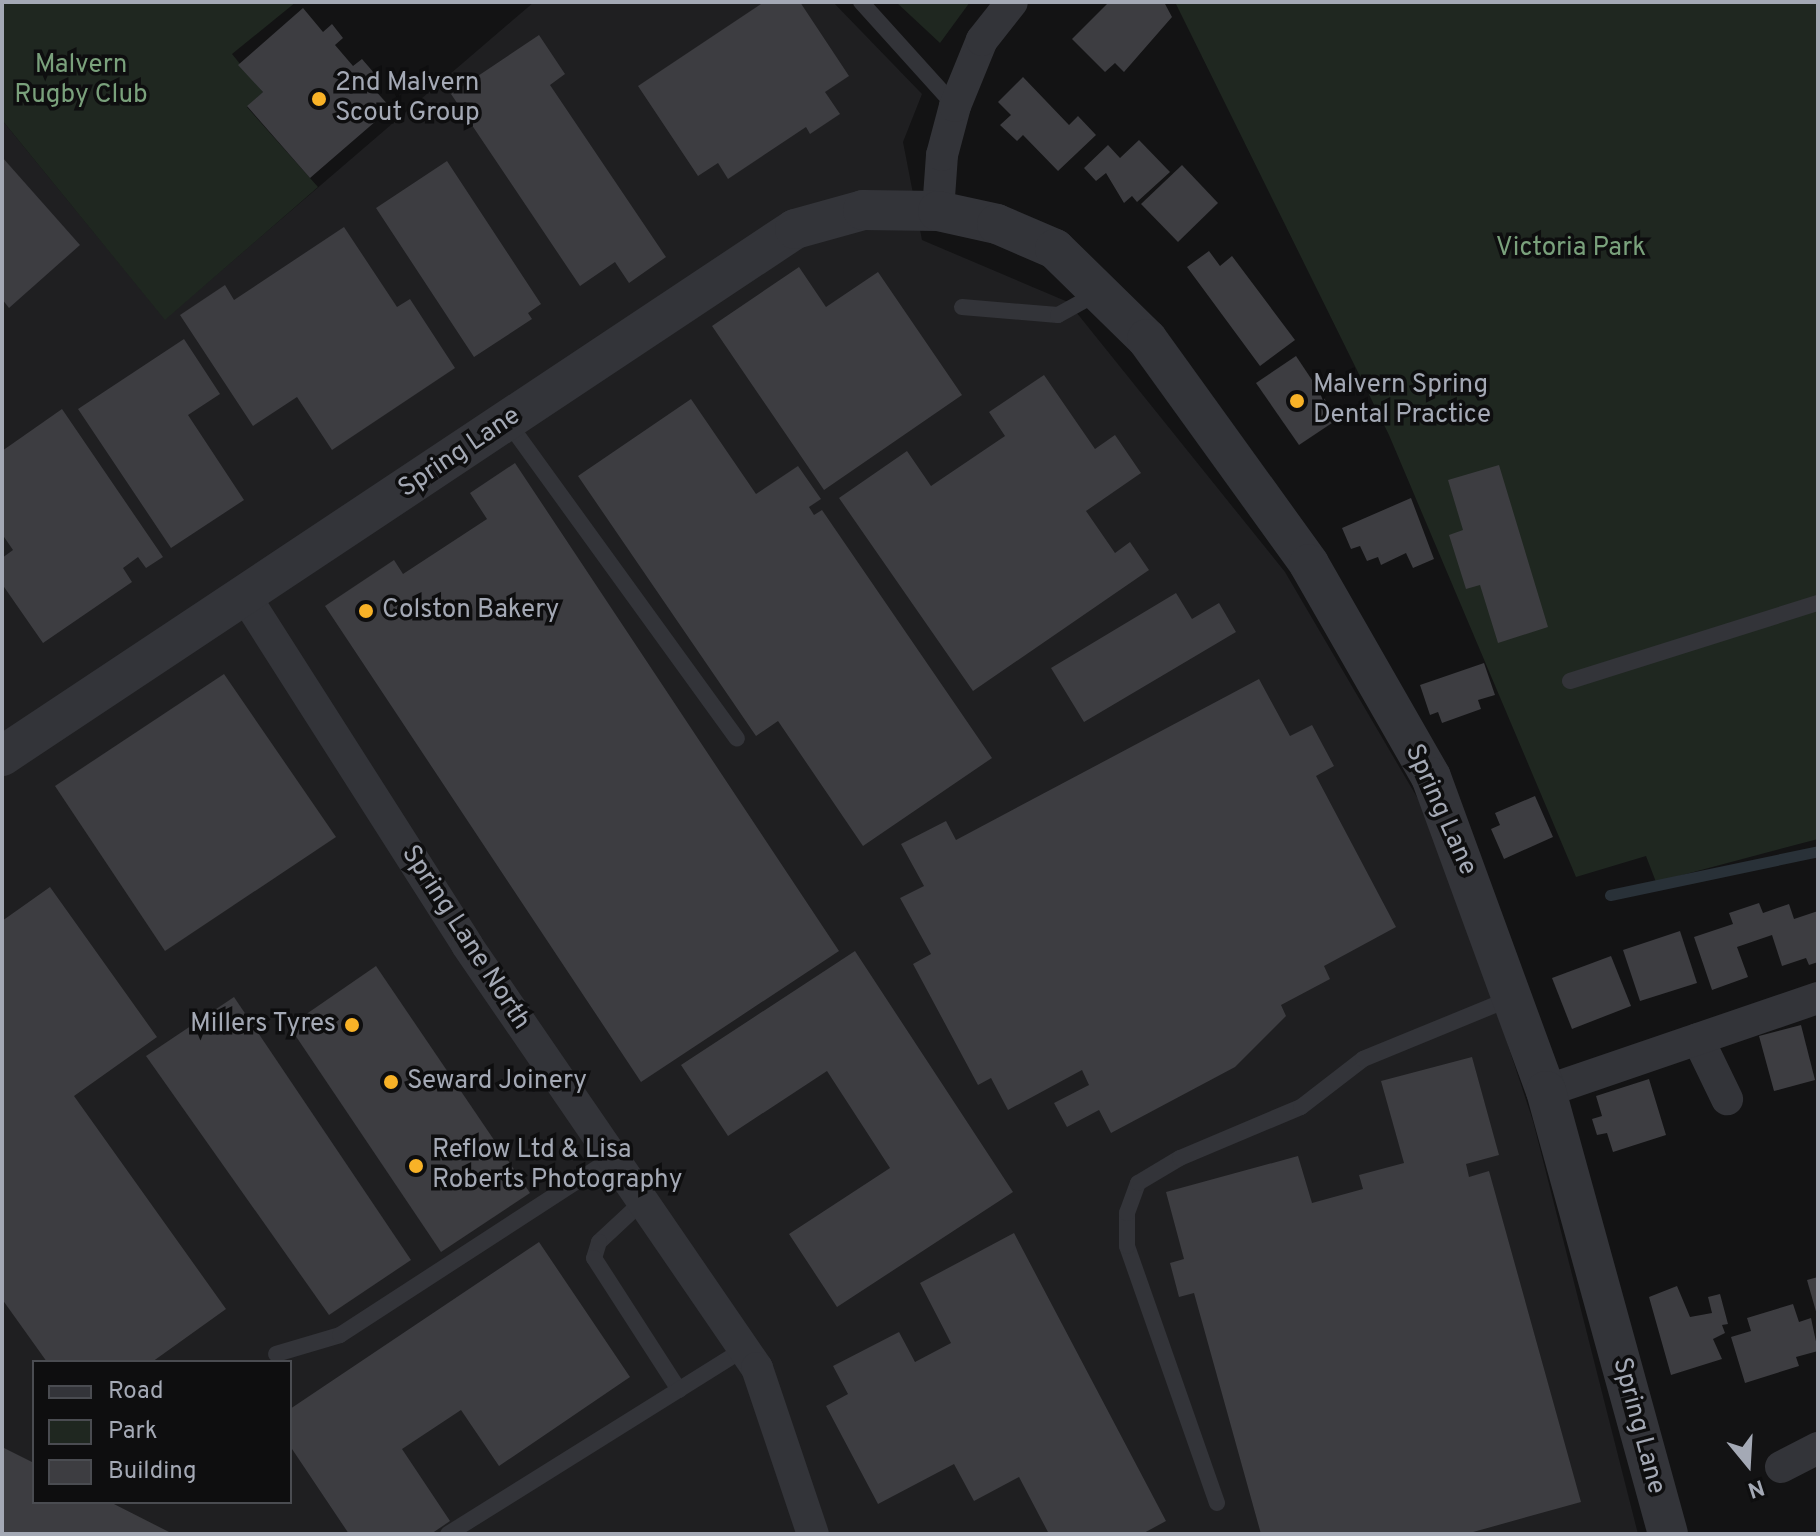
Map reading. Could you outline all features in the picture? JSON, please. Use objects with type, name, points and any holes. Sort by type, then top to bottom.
[{"type":"street","points":[[938,211],[942,155],[955,106],[982,40],[1012,2]]},
{"type":"street","name":"Spring Lane","points":[[2,756],[795,229],[863,210],[938,211],[997,224],[1055,249],[1147,339],[1309,564],[1431,777],[1515,997],[1546,1091],[1668,1534]]},
{"type":"street","name":"Spring Lane North","points":[[245,596],[467,945],[757,1368],[813,1534]]},
{"type":"street","points":[[1546,1091],[1818,998]]},
{"type":"street","points":[[1698,1039],[1727,1099]]},
{"type":"street","points":[[1781,1467],[1818,1448]]},
{"type":"lane","points":[[861,2],[955,106]]},
{"type":"lane","points":[[962,307],[1058,315],[1099,292]]},
{"type":"lane","points":[[507,421],[737,739]]},
{"type":"lane","points":[[1570,681],[1818,603]]},
{"type":"lane","points":[[1217,1503],[1127,1246],[1127,1213],[1138,1183],[1180,1158],[1301,1107],[1363,1059],[1515,997]]},
{"type":"lane","points":[[276,1354],[340,1335],[613,1158]]},
{"type":"lane","points":[[643,1201],[599,1242],[594,1258],[679,1390]]},
{"type":"lane","points":[[448,1534],[744,1349]]},
{"type":"shaded area","points":[[534,2],[833,2],[922,94],[903,142],[922,240],[1068,302],[1285,572],[1438,833],[1533,1121],[1638,1534],[2,1534],[2,120],[165,319]]},
{"type":"green space","name":"Malvern Rugby Club","points":[[2,2],[296,2],[232,54],[263,92],[247,107],[318,187],[165,320],[2,120]]},
{"type":"green space","points":[[896,2],[970,2],[940,43]]},
{"type":"green space","name":"Victoria Park","points":[[1175,2],[1818,2],[1818,839],[1656,882],[1646,856],[1576,877],[1389,435]]},
{"type":"building","points":[[764,2],[800,2],[849,76],[825,92],[840,114],[810,134],[806,127],[728,179],[718,163],[698,176],[638,86]]},
{"type":"building","points":[[1109,2],[1164,2],[1172,17],[1124,72],[1115,63],[1105,72],[1072,39]]},
{"type":"building","name":"2nd Malvern Scout Group","points":[[303,8],[323,32],[332,24],[343,38],[335,45],[353,66],[362,59],[381,81],[373,88],[391,108],[310,178],[247,106],[263,92],[238,65]]},
{"type":"building","points":[[539,35],[565,74],[550,85],[666,257],[629,283],[615,262],[580,286],[451,94]]},
{"type":"building","points":[[1023,77],[1069,125],[1078,116],[1096,135],[1058,171],[1023,135],[1017,141],[1000,125],[1011,115],[998,102]]},
{"type":"building","points":[[1139,140],[1170,172],[1137,202],[1132,196],[1124,203],[1106,173],[1096,181],[1084,168],[1108,145],[1120,158]]},
{"type":"building","points":[[2,157],[80,245],[9,308],[2,299]]},
{"type":"building","points":[[447,161],[541,304],[528,313],[532,319],[474,357],[376,208]]},
{"type":"building","points":[[1182,165],[1218,203],[1178,242],[1141,204]]},
{"type":"building","points":[[344,227],[397,307],[410,299],[455,368],[332,450],[297,397],[253,426],[180,315],[225,285],[234,300]]},
{"type":"building","points":[[1209,251],[1220,266],[1232,256],[1295,340],[1260,366],[1187,267]]},
{"type":"building","points":[[799,267],[826,307],[878,272],[962,395],[824,490],[712,326]]},
{"type":"building","points":[[184,339],[220,394],[188,415],[244,500],[171,548],[78,409]]},
{"type":"building","name":"Malvern Spring Dental Practice","points":[[1296,356],[1338,419],[1299,445],[1256,383]]},
{"type":"building","points":[[1044,375],[1095,449],[1115,435],[1141,473],[1086,511],[1115,553],[1130,542],[1149,570],[973,691],[839,498],[907,451],[931,486],[1005,436],[989,412]]},
{"type":"building","points":[[691,399],[756,494],[798,466],[821,499],[809,507],[814,515],[822,510],[992,758],[863,846],[778,721],[756,736],[578,476]]},
{"type":"building","points":[[62,409],[163,557],[146,568],[138,557],[123,568],[132,582],[43,643],[2,584],[2,558],[13,550],[2,534],[2,451]]},
{"type":"building","points":[[515,463],[839,951],[641,1082],[325,606],[394,560],[403,574],[487,519],[470,493]]},
{"type":"building","points":[[1499,465],[1548,627],[1498,643],[1480,585],[1466,589],[1449,535],[1463,530],[1448,480]]},
{"type":"building","points":[[1411,498],[1434,559],[1413,568],[1406,553],[1381,565],[1378,557],[1367,561],[1360,546],[1351,549],[1342,528]]},
{"type":"building","points":[[1176,593],[1192,619],[1219,603],[1236,632],[1084,722],[1051,668]]},
{"type":"building","points":[[1484,663],[1495,695],[1478,700],[1481,709],[1442,723],[1438,712],[1430,715],[1420,685]]},
{"type":"building","points":[[224,674],[336,837],[165,951],[55,786]]},
{"type":"building","points":[[1259,679],[1290,736],[1312,725],[1334,766],[1316,776],[1396,927],[1324,966],[1330,979],[1281,1005],[1286,1016],[1235,1067],[1111,1133],[1099,1110],[1067,1127],[1054,1103],[1089,1085],[1082,1070],[1008,1110],[991,1078],[978,1085],[913,964],[931,954],[900,898],[924,886],[901,844],[946,821],[956,840]]},
{"type":"building","points":[[1535,796],[1553,837],[1504,859],[1491,829],[1500,825],[1495,813]]},
{"type":"building","points":[[50,887],[157,1037],[74,1096],[226,1309],[155,1360],[46,1360],[2,1299],[2,921]]},
{"type":"building","points":[[1759,903],[1763,913],[1789,904],[1794,919],[1818,911],[1818,962],[1809,965],[1806,958],[1782,966],[1772,935],[1737,947],[1748,977],[1712,990],[1694,937],[1733,924],[1729,913]]},
{"type":"building","points":[[1680,931],[1697,983],[1640,1001],[1623,950]]},
{"type":"building","points":[[855,951],[1013,1192],[837,1307],[789,1234],[890,1168],[827,1071],[728,1136],[681,1065]]},
{"type":"building","points":[[1611,956],[1631,1006],[1572,1029],[1552,978]]},
{"type":"building","points":[[376,966],[530,1193],[441,1252],[289,1026]]},
{"type":"building","points":[[234,997],[411,1260],[329,1315],[146,1056]]},
{"type":"building","points":[[1801,1025],[1815,1080],[1774,1091],[1759,1036]]},
{"type":"building","points":[[1472,1057],[1499,1155],[1466,1164],[1469,1177],[1489,1171],[1581,1502],[1466,1534],[1261,1534],[1194,1293],[1179,1297],[1170,1263],[1184,1259],[1166,1192],[1298,1156],[1312,1203],[1363,1189],[1359,1175],[1404,1163],[1381,1081]]},
{"type":"building","points":[[1649,1079],[1666,1135],[1613,1152],[1607,1133],[1597,1135],[1592,1119],[1602,1116],[1596,1096]]},
{"type":"building","points":[[1014,1233],[1166,1521],[1142,1534],[1049,1534],[1019,1477],[974,1501],[954,1464],[878,1504],[826,1406],[848,1394],[833,1366],[899,1332],[915,1362],[951,1343],[920,1283]]},
{"type":"building","points":[[539,1242],[630,1377],[499,1466],[461,1410],[402,1449],[450,1521],[431,1534],[349,1534],[292,1449],[292,1408]]},
{"type":"building","points":[[1818,1277],[1818,1315],[1817,1315],[1807,1280]]},
{"type":"building","points":[[1677,1286],[1690,1317],[1712,1313],[1708,1297],[1720,1294],[1728,1324],[1722,1325],[1725,1333],[1713,1339],[1722,1359],[1671,1375],[1649,1297]]},
{"type":"building","points":[[1793,1304],[1799,1322],[1811,1318],[1818,1351],[1796,1357],[1799,1366],[1745,1383],[1731,1337],[1751,1331],[1747,1318]]},
{"type":"building","points":[[2,1447],[32,1462],[32,1504],[114,1504],[173,1534],[2,1534]]},
{"type":"waterway","points":[[1610,895],[1818,851]]},
{"type":"place","name":"2nd Malvern Scout Group","points":[[319,99]]},
{"type":"place","name":"Malvern Spring Dental Practice","points":[[1297,401]]},
{"type":"place","name":"Colston Bakery","points":[[366,611]]},
{"type":"place","name":"Millers Tyres","points":[[352,1025]]},
{"type":"place","name":"Seward Joinery","points":[[391,1082]]},
{"type":"place","name":"Reflow Ltd & Lisa Roberts Photography","points":[[416,1166]]}]
